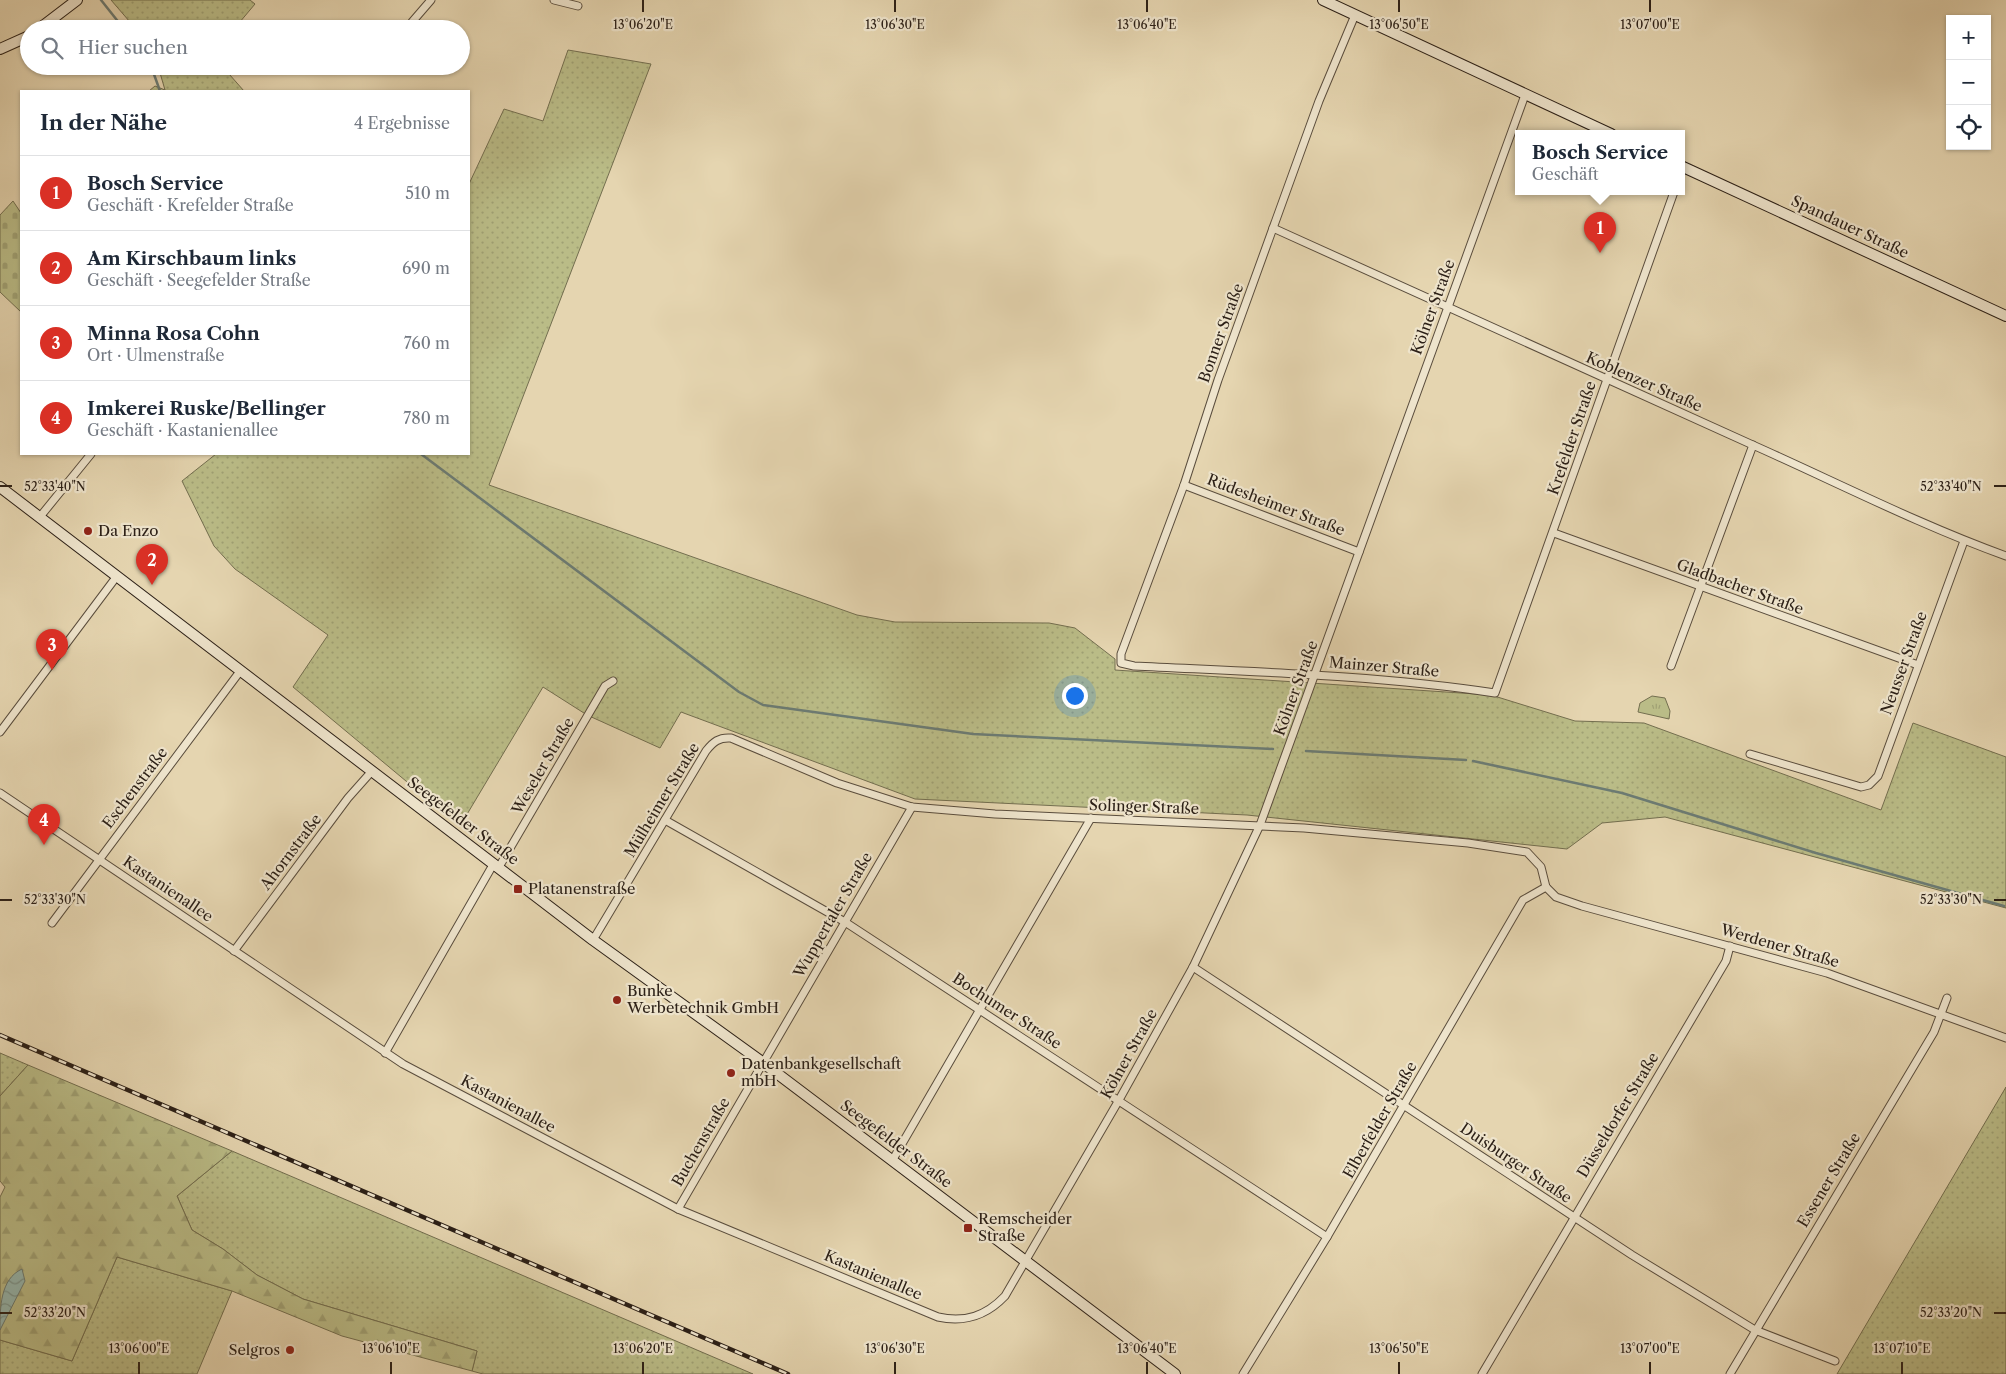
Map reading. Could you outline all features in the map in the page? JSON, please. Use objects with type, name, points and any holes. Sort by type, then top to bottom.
[{"type":"street","points":[[50,20],[77,0]]},
{"type":"street","points":[[414,20],[431,0]]},
{"type":"street","points":[[554,0],[578,6]]},
{"type":"street","points":[[1323,0],[1602,130]]},
{"type":"street","name":"Bonner Straße","points":[[1121,663],[1121,654],[1184,485],[1218,380],[1319,101],[1355,16]]},
{"type":"street","points":[[0,49],[20,40]]},
{"type":"street","name":"Kölner Straße","points":[[1026,1260],[1193,968],[1260,825],[1317,675],[1358,552],[1525,95]]},
{"type":"street","name":"Spandauer Straße","points":[[1685,169],[2006,316]]},
{"type":"street","name":"Krefelder Straße","points":[[1495,693],[1554,533],[1673,195]]},
{"type":"street","name":"Koblenzer Straße","points":[[1273,228],[1607,382],[1753,445],[1964,541],[2006,556]]},
{"type":"street","points":[[1671,666],[1753,445]]},
{"type":"street","points":[[39,518],[90,455]]},
{"type":"street","name":"Rüdesheimer Straße","points":[[1184,485],[1358,552]]},
{"type":"street","name":"Seegefelder Straße","points":[[0,487],[593,940],[762,1062],[1175,1374]]},
{"type":"street","name":"Gladbacher Straße","points":[[1554,533],[1700,588],[1918,665]]},
{"type":"street","name":"Neusser Straße","points":[[1750,754],[1861,787],[1869,785],[1878,776],[1964,541]]},
{"type":"street","points":[[0,732],[117,576]]},
{"type":"street","name":"Mainzer Straße","points":[[1121,663],[1134,666],[1317,675],[1432,684],[1495,693]]},
{"type":"street","name":"Eschenstraße","points":[[52,923],[241,670]]},
{"type":"street","name":"Weseler Straße","points":[[496,865],[605,686],[613,681]]},
{"type":"street","name":"Mülheimer Straße","points":[[593,940],[706,751],[723,737],[731,738]]},
{"type":"street","name":"Solinger Straße","points":[[731,738],[838,782],[912,807],[1091,818],[1260,825],[1391,834],[1468,842],[1527,852],[1541,867],[1546,887]]},
{"type":"street","name":"Ahornstraße","points":[[234,951],[348,798],[372,771]]},
{"type":"street","name":"Kastanienallee","points":[[0,793],[99,858],[385,1053],[678,1209],[938,1317],[951,1320],[982,1315],[995,1306],[1005,1296],[1026,1260]]},
{"type":"street","name":"Wuppertaler Straße","points":[[762,1062],[912,807]]},
{"type":"street","points":[[892,1161],[1091,818]]},
{"type":"street","name":"Bochumer Straße","points":[[666,820],[845,922],[1327,1237]]},
{"type":"street","points":[[385,1053],[496,865]]},
{"type":"street","name":"Werdener Straße","points":[[1546,887],[1556,896],[1582,906],[1827,973],[2006,1038]]},
{"type":"street","name":"Elberfelder Straße","points":[[1243,1374],[1327,1237],[1524,900],[1546,887]]},
{"type":"street","name":"Düsseldorfer Straße","points":[[1482,1374],[1726,961],[1730,946]]},
{"type":"street","name":"Duisburger Straße","points":[[1193,968],[1405,1105],[1573,1218],[1755,1330],[1835,1361]]},
{"type":"street","name":"Essener Straße","points":[[1730,1374],[1934,1032],[1947,998]]},
{"type":"street","name":"Buchenstraße","points":[[678,1209],[762,1062]]},
{"type":"green space","points":[[111,0],[250,0],[255,4],[242,20],[128,20]]},
{"type":"green space","points":[[568,50],[651,64],[489,485],[857,615],[895,622],[1049,623],[1075,628],[1115,659],[1115,670],[1491,695],[1575,721],[1644,723],[1881,810],[1913,723],[2006,757],[2006,908],[1665,817],[1602,823],[1567,849],[1247,815],[915,799],[681,712],[660,748],[587,715],[543,687],[460,826],[293,687],[328,635],[235,569],[214,546],[182,481],[215,455],[470,455],[470,182],[504,109],[543,121]]},
{"type":"green space","points":[[161,75],[230,75],[243,90],[165,90]]},
{"type":"green space","points":[[155,86],[165,90],[150,90]]},
{"type":"green space","points":[[13,201],[20,212],[20,311],[0,292],[0,215]]},
{"type":"green space","points":[[1652,696],[1665,698],[1670,711],[1669,719],[1638,712],[1640,703]]},
{"type":"green space","points":[[0,1053],[28,1065],[0,1096]]},
{"type":"green space","points":[[28,1065],[232,1151],[177,1196],[192,1230],[223,1249],[257,1275],[303,1299],[477,1351],[472,1371],[342,1336],[232,1291],[117,1257],[72,1361],[0,1340],[0,1197],[5,1187],[0,1181],[0,1096]]},
{"type":"green space","points":[[2006,1087],[2006,1374],[1837,1374]]},
{"type":"green space","points":[[232,1151],[753,1374],[483,1374],[472,1371],[477,1351],[303,1299],[257,1275],[223,1249],[192,1230],[177,1196]]},
{"type":"green space","points":[[117,1257],[232,1291],[197,1374],[0,1374],[0,1340],[72,1361]]},
{"type":"water","points":[[22,1269],[25,1281],[0,1330],[1,1304],[5,1287],[9,1280]]},
{"type":"waterway","points":[[101,0],[117,20]]},
{"type":"waterway","points":[[154,75],[160,90]]},
{"type":"waterway","points":[[422,455],[739,692],[763,705],[973,734],[1273,749]]},
{"type":"waterway","points":[[1306,751],[1466,760]]},
{"type":"waterway","points":[[1473,761],[1622,793],[1816,853],[2004,906]]},
{"type":"railway","points":[[0,1035],[788,1374]]},
{"type":"place","name":"Bosch Service","points":[[1600,253]]},
{"type":"place","name":"Da Enzo","points":[[88,531]]},
{"type":"place","name":"Am Kirschbaum links","points":[[152,585]]},
{"type":"place","name":"Minna Rosa Cohn","points":[[52,670]]},
{"type":"place","name":"Imkerei Ruske/Bellinger","points":[[44,845]]},
{"type":"place","name":"Platanenstraße","points":[[518,889]]},
{"type":"place","name":"Bunke Werbetechnik GmbH","points":[[617,1000]]},
{"type":"place","name":"Datenbankgesellschaft mbH","points":[[731,1073]]},
{"type":"place","name":"Remscheider Straße","points":[[968,1228]]},
{"type":"place","name":"Selgros","points":[[290,1350]]}]
